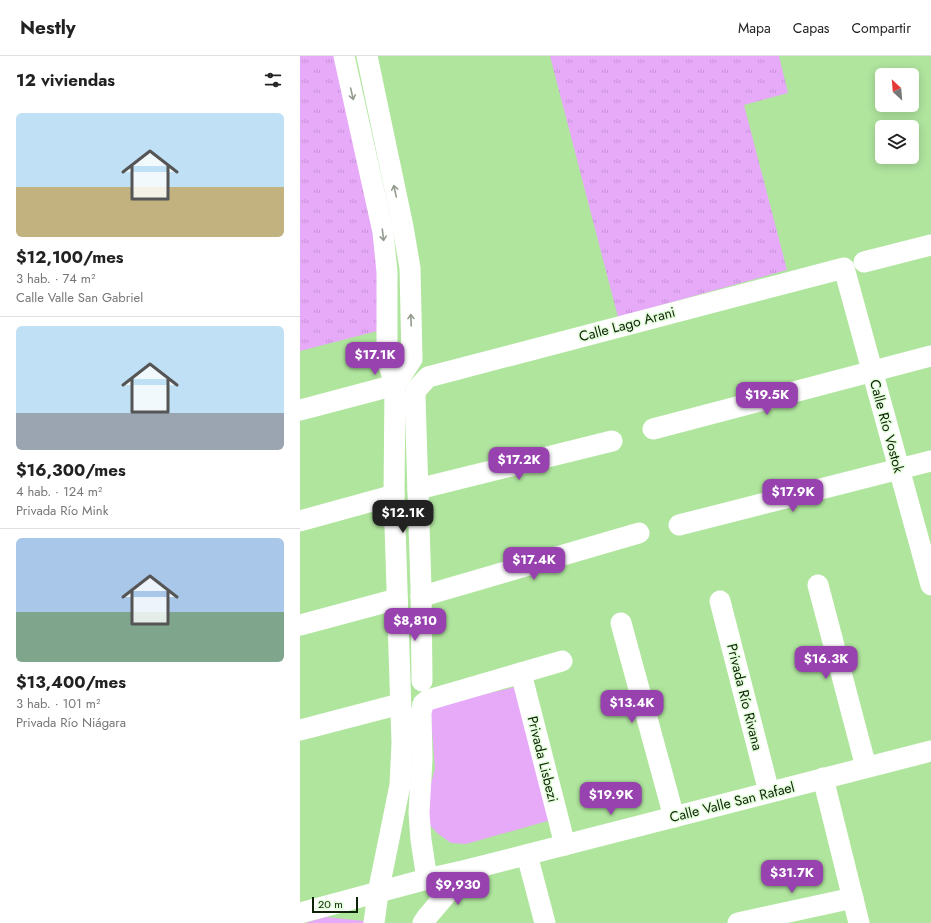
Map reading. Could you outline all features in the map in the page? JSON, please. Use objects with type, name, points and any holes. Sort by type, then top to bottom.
[{"type":"street","points":[[344,56],[383,232],[387,272],[388,358],[395,385],[394,495],[402,743],[400,785],[378,893],[374,923]]},
{"type":"street","points":[[300,410],[395,385],[412,359],[410,268],[403,227],[367,56]]},
{"type":"street","points":[[864,262],[931,245]]},
{"type":"street","name":"Calle Río Vostok","points":[[844,268],[931,584]]},
{"type":"street","name":"Calle Lago Arani","points":[[418,489],[415,397],[416,390],[428,377],[844,268]]},
{"type":"street","points":[[653,430],[931,356]]},
{"type":"street","points":[[422,681],[418,489],[612,441]]},
{"type":"street","points":[[680,525],[931,461]]},
{"type":"street","points":[[300,521],[394,495]]},
{"type":"street","points":[[421,596],[639,533]]},
{"type":"street","points":[[818,585],[866,767]]},
{"type":"street","points":[[300,625],[397,599]]},
{"type":"street","name":"Privada Río Rivana","points":[[720,601],[769,792]]},
{"type":"street","points":[[621,623],[674,817]]},
{"type":"street","points":[[427,879],[421,840],[419,813],[422,759],[421,713],[423,704],[428,700],[562,661]]},
{"type":"street","name":"Privada Lisbezi","points":[[521,673],[565,845]]},
{"type":"street","points":[[300,730],[400,704]]},
{"type":"street","name":"Calle Valle San Rafael","points":[[300,913],[427,879],[527,855],[866,767],[930,755]]},
{"type":"street","points":[[823,778],[859,923]]},
{"type":"street","points":[[527,855],[545,923]]},
{"type":"street","points":[[423,923],[468,870]]},
{"type":"street","points":[[738,923],[853,898]]},
{"type":"green space","points":[[300,56],[339,56],[380,238],[385,329],[300,351]]},
{"type":"green space","points":[[550,56],[779,56],[788,93],[744,105],[787,270],[618,317]]},
{"type":"green space","points":[[515,687],[551,820],[466,844],[451,843],[437,833],[429,824],[426,803],[435,768],[430,707]]},
{"type":"green space","points":[[326,917],[364,921],[364,923],[305,923]]}]
